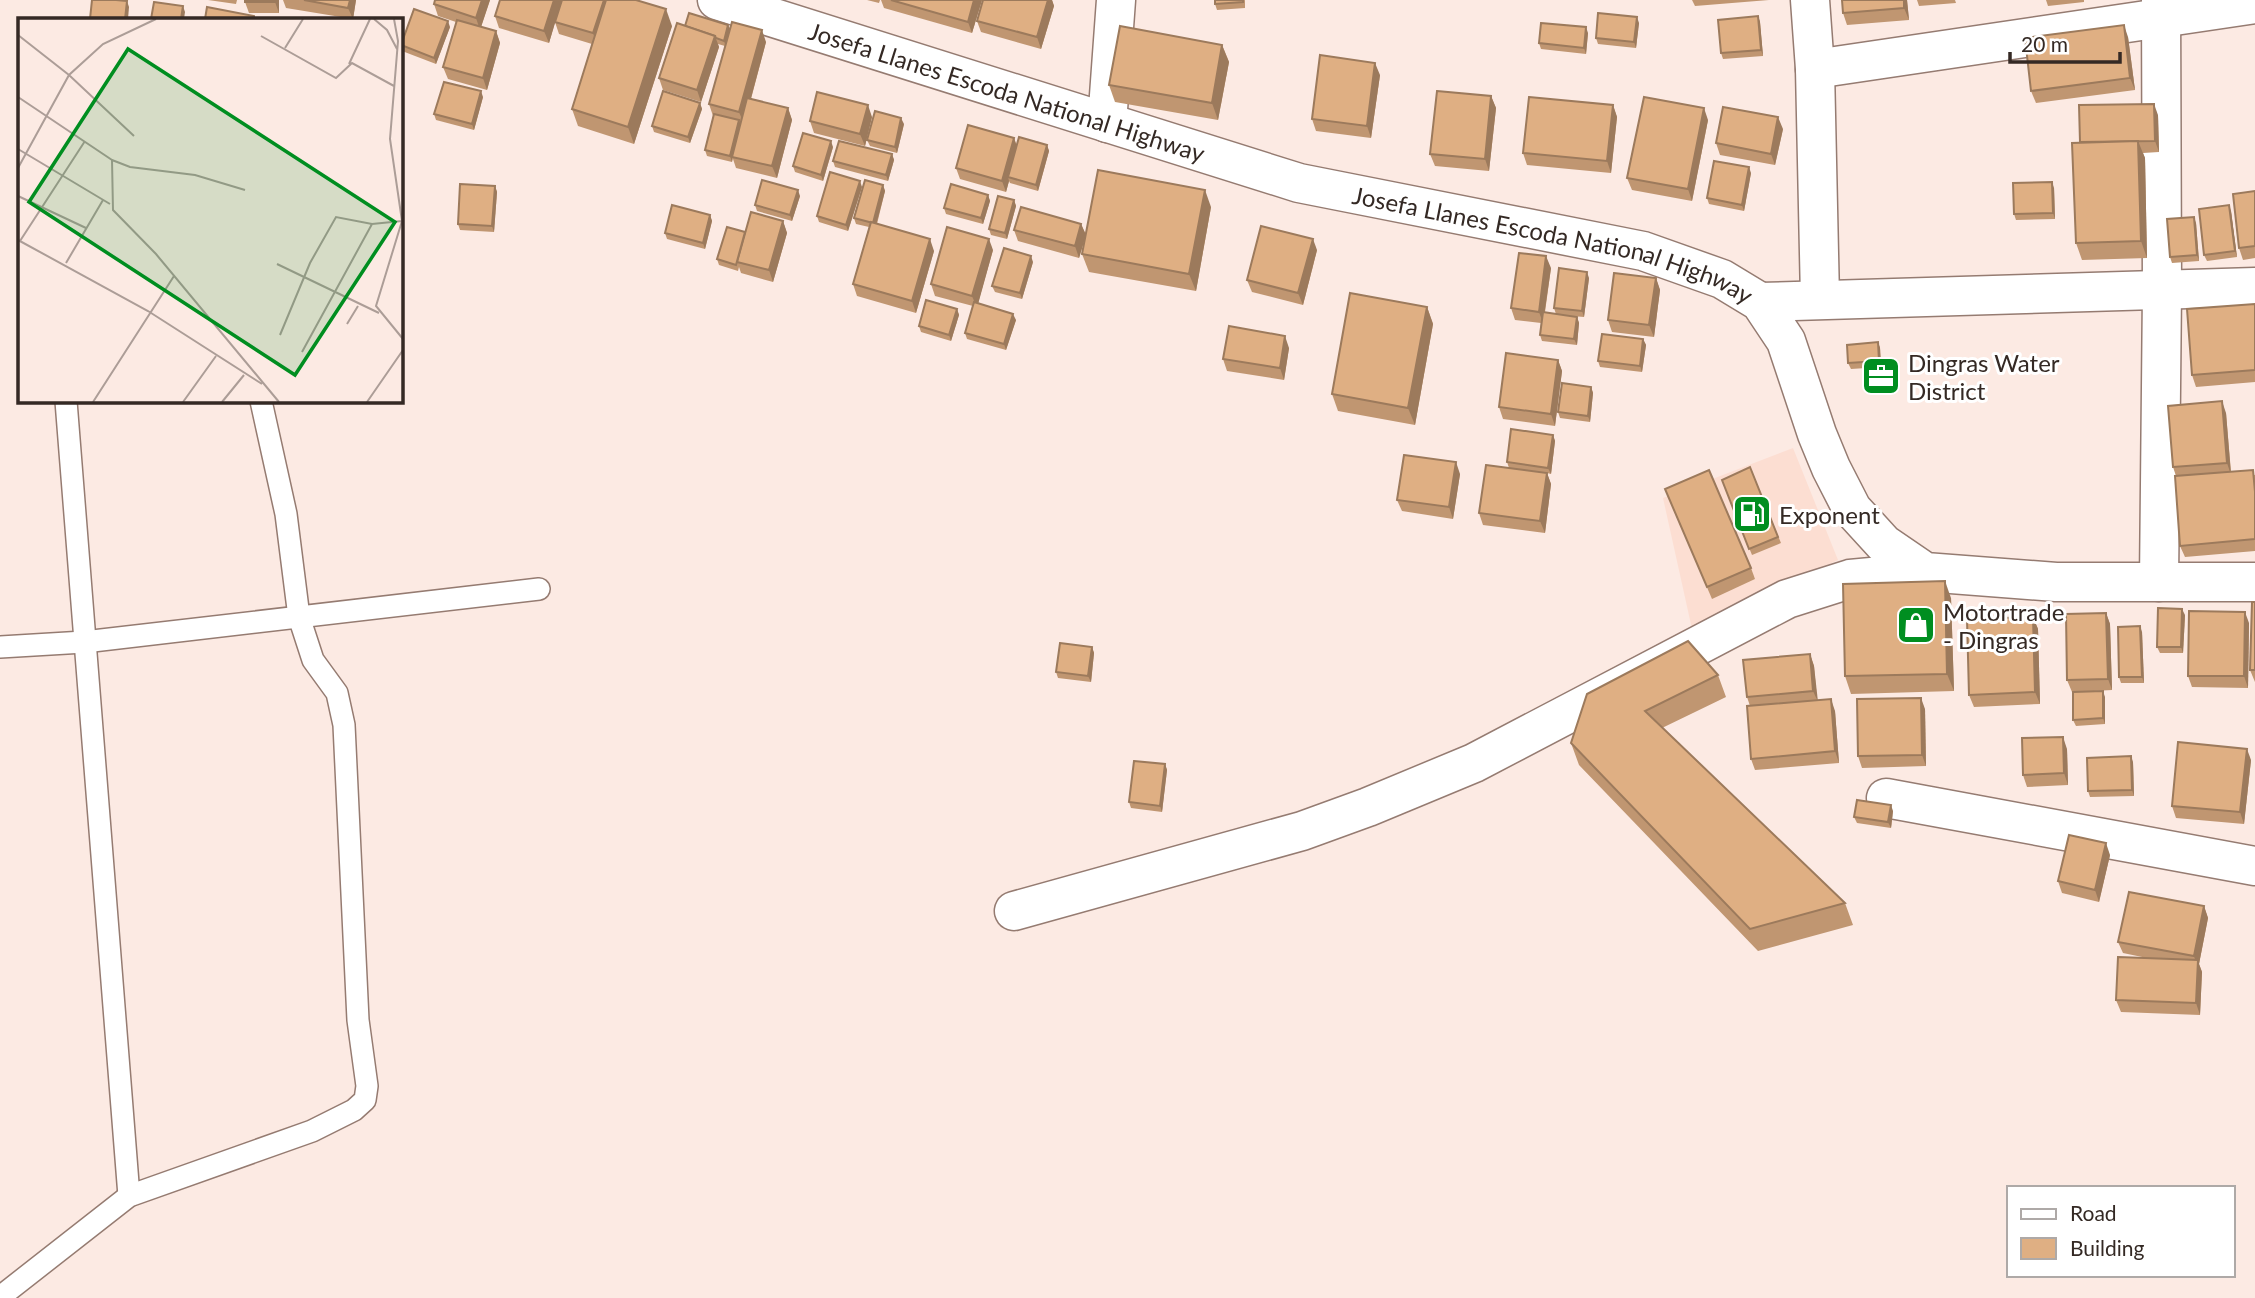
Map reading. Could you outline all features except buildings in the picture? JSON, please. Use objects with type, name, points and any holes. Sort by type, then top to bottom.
[{"type":"street","name":"Josefa Llanes Escoda National Highway","points":[[717,0],[1300,183],[1643,251],[1722,279],[1760,302],[1786,341],[1817,435],[1830,468],[1852,509],[1884,544],[1925,572],[2056,582],[2255,582]]},
{"type":"street","points":[[1107,122],[1116,0]]},
{"type":"street","points":[[1810,0],[1815,69],[1820,299]]},
{"type":"street","points":[[1815,69],[2161,9],[2255,4]]},
{"type":"street","points":[[2159,582],[2161,9]]},
{"type":"street","points":[[1760,302],[2255,287]]},
{"type":"street","points":[[1014,911],[1303,831],[1368,807],[1474,763],[1787,600],[1850,579],[1925,572]]},
{"type":"street","points":[[1886,798],[2255,866]]},
{"type":"lane","points":[[66,402],[129,1196]]},
{"type":"lane","points":[[0,1297],[129,1196],[312,1131],[354,1110],[365,1100],[367,1086],[358,1020],[344,725],[337,693],[313,660],[299,617],[286,514],[261,402]]},
{"type":"lane","points":[[0,647],[84,642],[539,589]]},
{"type":"shaded area","points":[[1793,448],[1838,560],[1692,629],[1663,498]]},
{"type":"place","name":"Dingras Water District","points":[[1881,376]]},
{"type":"place","name":"Exponent","points":[[1752,514]]},
{"type":"place","name":"Motortrade - Dingras","points":[[1916,625]]}]
